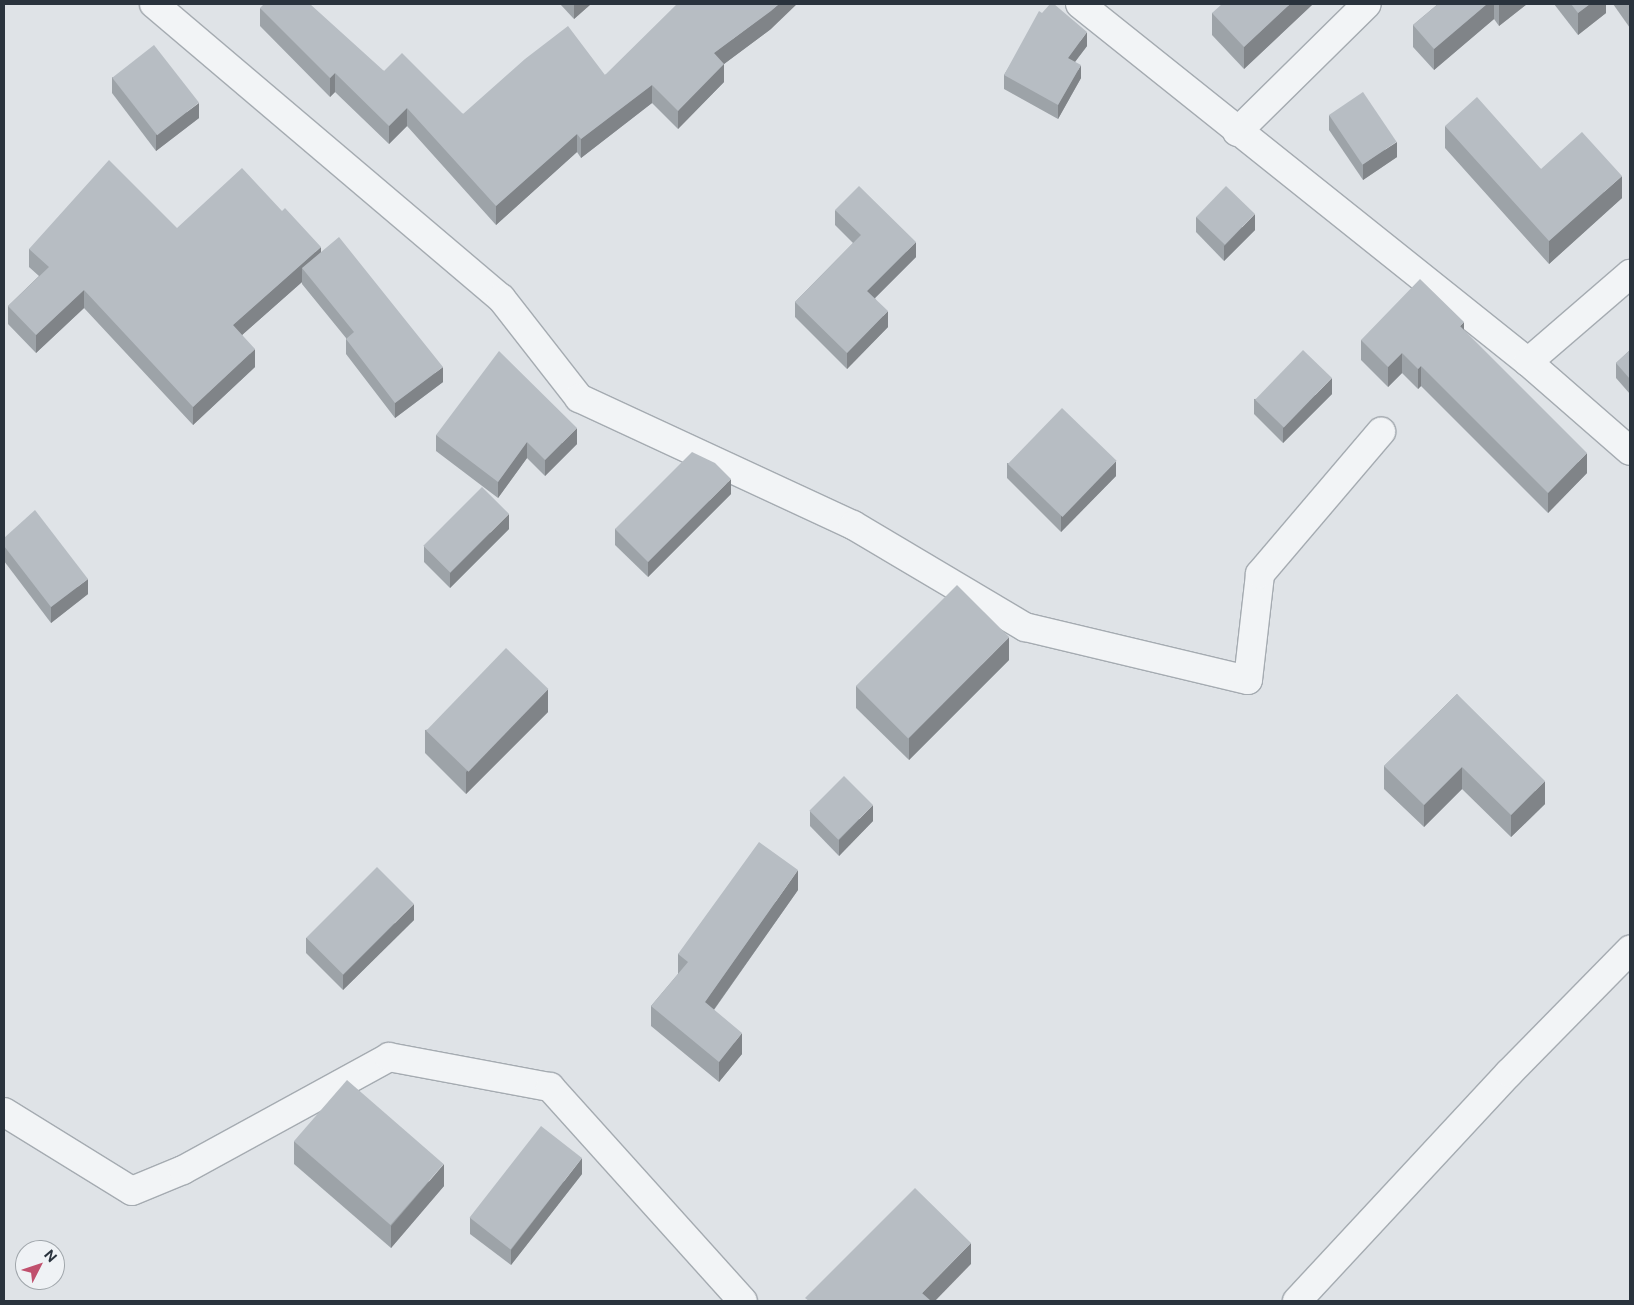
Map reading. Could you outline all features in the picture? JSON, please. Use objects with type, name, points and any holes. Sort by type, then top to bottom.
[{"type":"street","points":[[154,4],[500,298],[579,398],[853,525],[1025,627],[1248,680],[1260,574],[1381,432]]},
{"type":"street","points":[[1080,4],[1237,132],[1528,362],[1630,451]]},
{"type":"street","points":[[1237,132],[1367,4]]},
{"type":"street","points":[[1528,362],[1630,274]]},
{"type":"street","points":[[1296,1301],[1509,1073],[1630,950]]},
{"type":"street","points":[[4,1112],[132,1190],[184,1170],[389,1057],[550,1087],[743,1301]]},
{"type":"building","points":[[264,4],[310,4],[384,71],[402,53],[463,114],[525,59],[568,26],[605,75],[677,4],[779,4],[714,53],[724,64],[678,111],[652,85],[581,139],[577,134],[496,206],[407,108],[389,126],[335,73],[330,78],[260,8]]},
{"type":"building","points":[[1050,4],[1054,4],[1087,32],[1068,58],[1081,65],[1058,105],[1004,75],[1039,11],[1042,13]]},
{"type":"building","points":[[1222,4],[1290,4],[1244,47],[1212,13]]},
{"type":"building","points":[[1438,4],[1487,4],[1434,49],[1413,25]]},
{"type":"building","points":[[1571,4],[1590,4],[1578,13]]},
{"type":"building","points":[[154,45],[199,103],[157,135],[112,78]]},
{"type":"building","points":[[1363,92],[1397,142],[1363,165],[1329,115]]},
{"type":"building","points":[[1477,97],[1541,169],[1582,132],[1622,176],[1549,241],[1445,126]]},
{"type":"building","points":[[109,160],[177,228],[242,168],[282,211],[285,208],[321,247],[233,325],[255,349],[193,407],[84,290],[36,335],[8,306],[49,267],[29,249]]},
{"type":"building","points":[[859,186],[916,242],[867,291],[888,311],[847,353],[795,302],[861,235],[835,210]]},
{"type":"building","points":[[1226,186],[1255,214],[1225,245],[1196,217]]},
{"type":"building","points":[[339,237],[443,367],[395,403],[346,339],[354,332],[302,268]]},
{"type":"building","points":[[1420,279],[1464,322],[1460,326],[1587,453],[1548,493],[1421,366],[1418,369],[1402,353],[1388,367],[1361,340]]},
{"type":"building","points":[[1303,350],[1332,378],[1284,427],[1255,400]]},
{"type":"building","points":[[1630,350],[1630,379],[1616,363]]},
{"type":"building","points":[[499,351],[577,428],[545,460],[527,442],[498,482],[436,435]]},
{"type":"building","points":[[1062,408],[1117,461],[1062,517],[1008,464]]},
{"type":"building","points":[[692,452],[715,463],[731,479],[648,562],[615,529]]},
{"type":"building","points":[[482,487],[509,514],[450,573],[423,546]]},
{"type":"building","points":[[35,510],[88,579],[51,607],[4,546],[4,538]]},
{"type":"building","points":[[957,585],[1009,637],[908,738],[856,686]]},
{"type":"building","points":[[506,648],[548,689],[469,772],[426,731]]},
{"type":"building","points":[[1457,694],[1545,781],[1511,815],[1462,767],[1424,805],[1384,766]]},
{"type":"building","points":[[844,776],[873,805],[838,840],[809,811]]},
{"type":"building","points":[[759,842],[798,870],[705,1002],[742,1033],[719,1062],[651,1006],[688,962],[678,954]]},
{"type":"building","points":[[377,867],[414,904],[343,974],[306,938]]},
{"type":"building","points":[[347,1080],[444,1164],[390,1225],[294,1141]]},
{"type":"building","points":[[541,1126],[582,1158],[511,1249],[470,1217]]},
{"type":"building","points":[[915,1188],[971,1243],[922,1293],[931,1301],[809,1301],[805,1298]]}]
